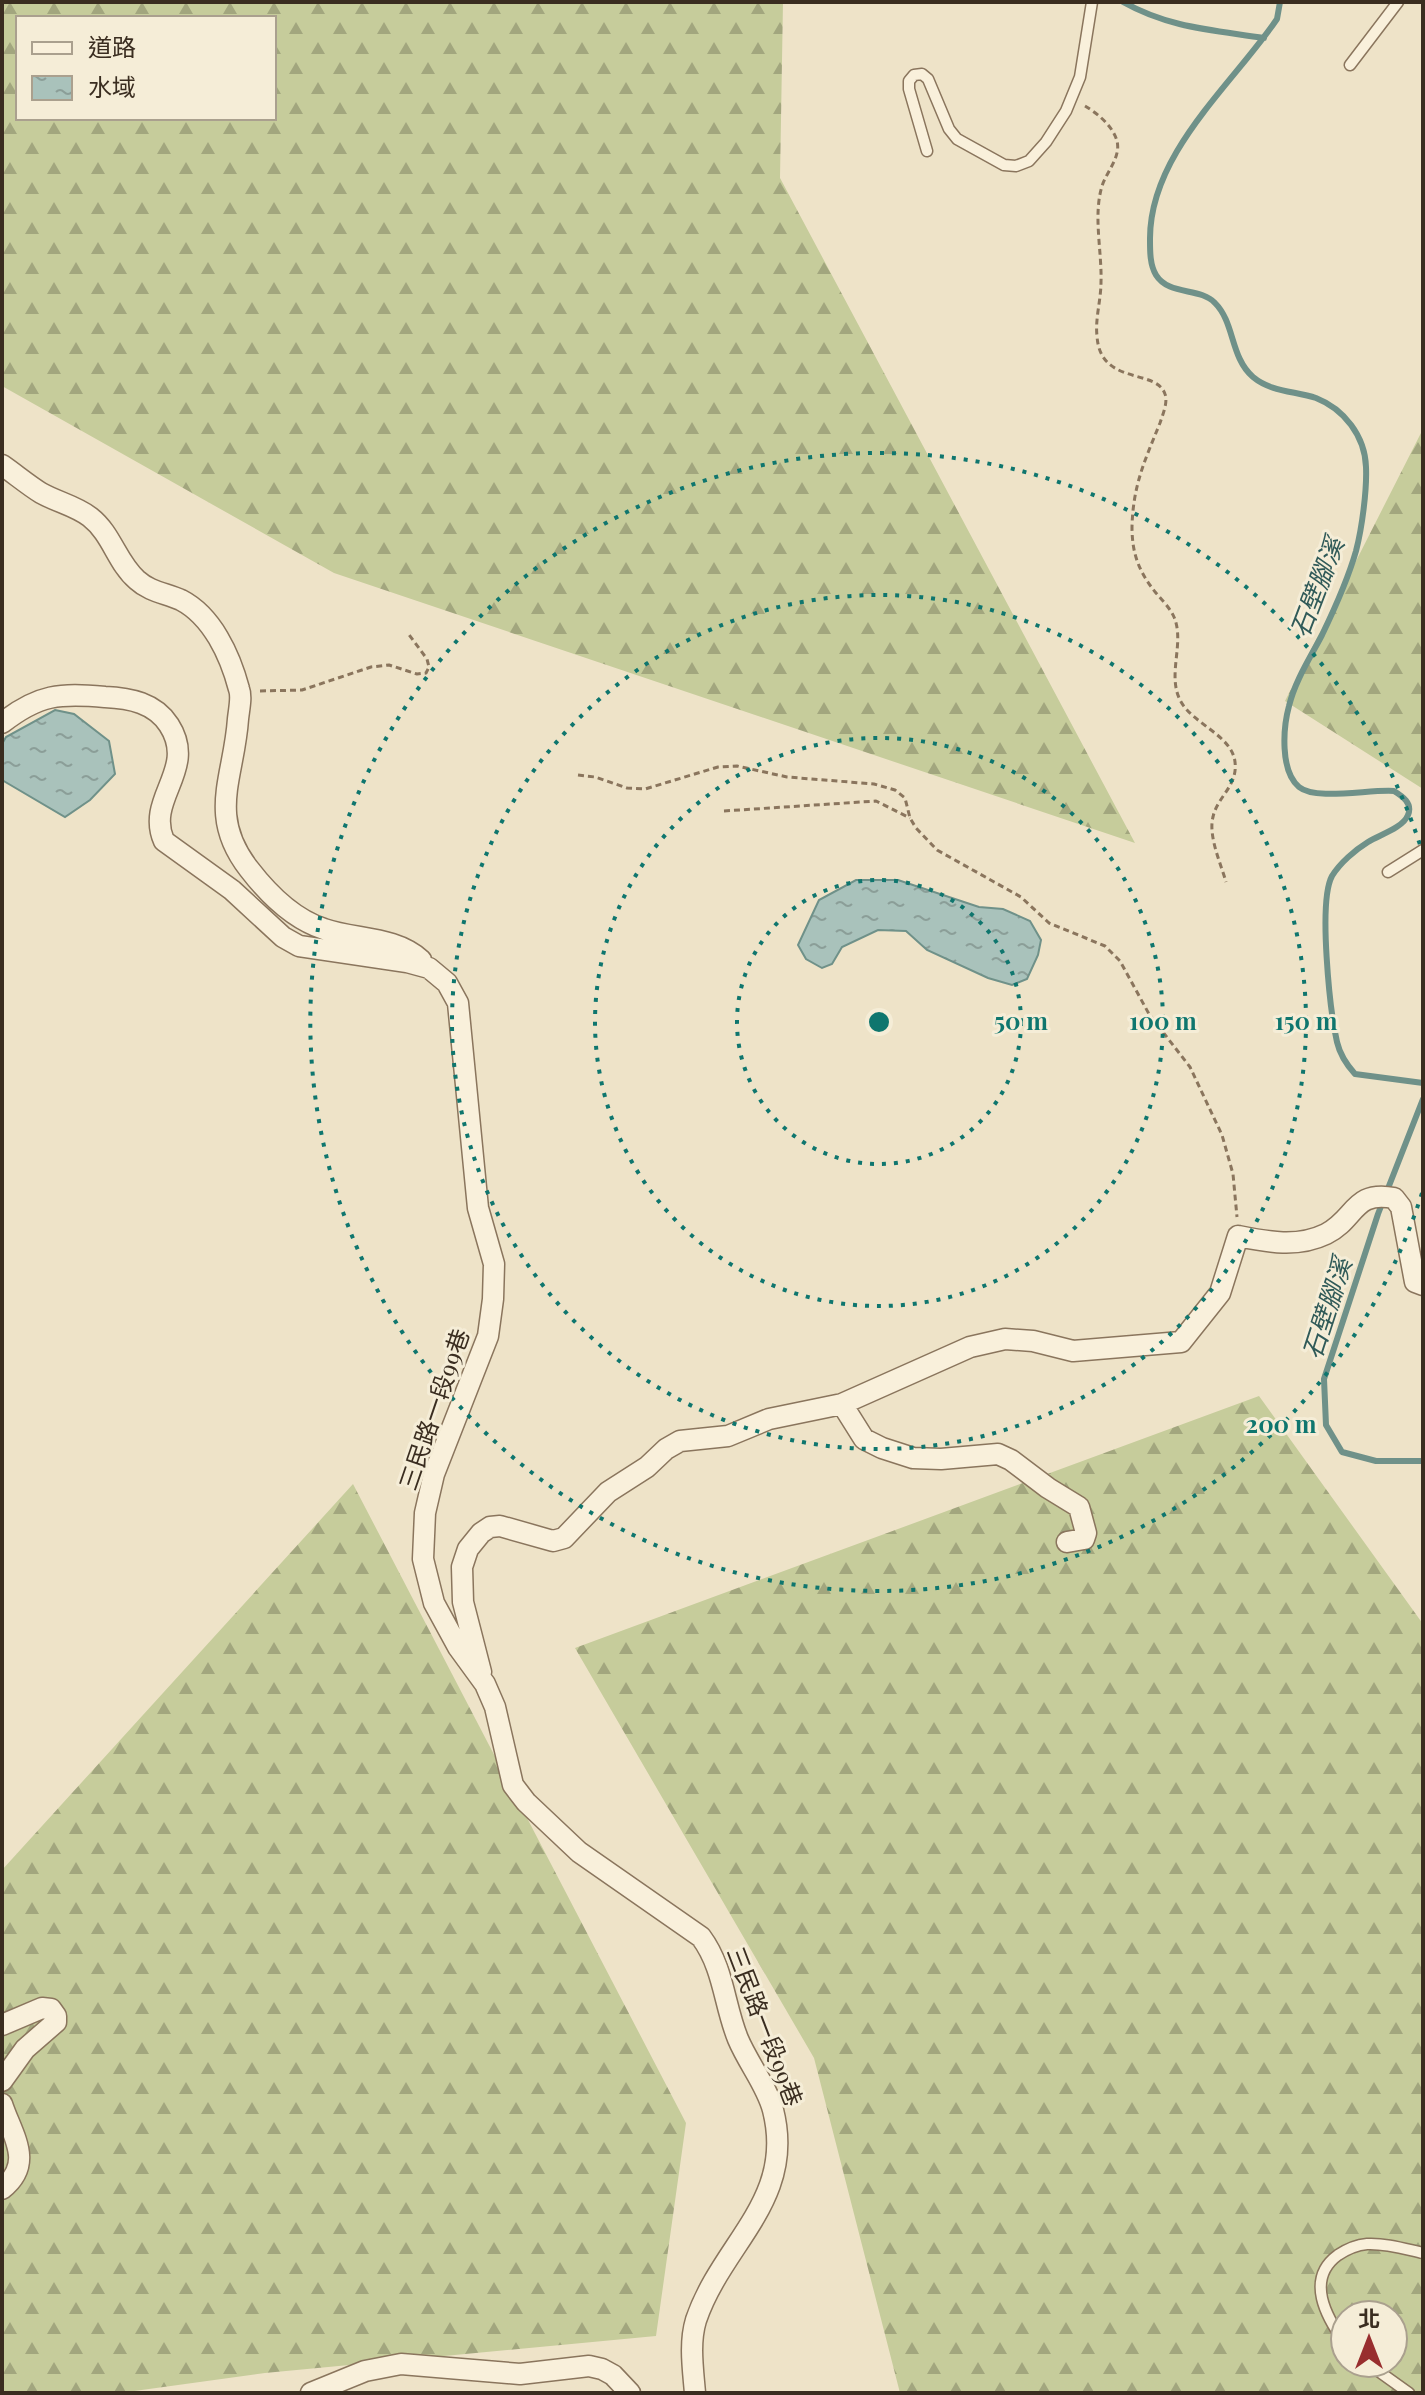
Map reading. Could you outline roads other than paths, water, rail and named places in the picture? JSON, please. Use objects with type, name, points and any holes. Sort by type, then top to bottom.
[{"type":"street","name":"三民路一段99巷","points":[[2,465],[40,492],[90,517],[103,529],[137,581],[151,590],[181,600],[213,626],[240,691],[237,739],[225,793],[224,813],[234,845],[247,867],[297,918],[324,930],[388,942],[414,954],[447,983],[458,1003],[478,1208],[494,1264],[488,1336],[434,1474],[425,1513],[423,1559],[434,1603],[458,1647],[485,1684],[495,1707],[513,1785],[526,1802],[579,1852],[701,1937],[714,1953],[738,2038],[773,2108],[778,2138],[776,2169],[765,2202],[710,2287],[695,2323],[692,2346],[695,2393]]},
{"type":"street","points":[[2,723],[22,707],[44,697],[62,694],[110,697],[146,704],[163,714],[177,737],[180,757],[159,819],[164,841],[232,890],[283,937],[299,946],[429,968]]},
{"type":"street","points":[[485,1684],[463,1602],[462,1567],[468,1549],[481,1533],[500,1526],[536,1538],[553,1541],[564,1538],[608,1492],[680,1441],[728,1436],[769,1419],[842,1404],[970,1347],[1005,1339],[1033,1341],[1073,1351],[1181,1342],[1220,1293],[1238,1236],[1273,1243],[1300,1242],[1328,1233],[1364,1199],[1378,1195],[1394,1198],[1403,1215],[1415,1282],[1423,1285]]},
{"type":"street","points":[[842,1404],[864,1439],[882,1448],[913,1458],[998,1454],[1011,1460],[1079,1507],[1086,1533],[1084,1539],[1067,1542]]},
{"type":"street","points":[[2,2025],[42,2008],[51,2009],[56,2016],[56,2022],[25,2049],[2,2081]]},
{"type":"street","points":[[2,2104],[19,2152],[18,2168],[11,2182],[2,2189]]},
{"type":"street","points":[[311,2393],[365,2371],[401,2364],[520,2374],[589,2366],[613,2375],[630,2393]]},
{"type":"lane","points":[[927,151],[909,89],[909,81],[914,75],[922,74],[928,79],[949,129],[957,139],[1004,165],[1016,166],[1029,161],[1046,142],[1080,77],[1092,2]]},
{"type":"lane","points":[[1350,65],[1398,2]]},
{"type":"lane","points":[[1388,872],[1423,850]]},
{"type":"lane","points":[[1329,2315],[1319,2287],[1323,2272],[1334,2258],[1363,2244],[1423,2253]]},
{"type":"lane","points":[[1389,2379],[1409,2393]]},
{"type":"water","points":[[55,710],[74,714],[109,741],[115,774],[90,800],[65,817],[2,780],[2,744],[6,737]]},
{"type":"water","points":[[856,880],[898,880],[979,907],[1003,909],[1030,921],[1041,940],[1027,979],[1012,985],[988,978],[927,950],[906,931],[878,930],[842,947],[832,964],[822,968],[806,959],[798,945],[819,900]]},
{"type":"waterway","points":[[1123,2],[1174,23],[1264,38]]},
{"type":"waterway","name":"石壁腳溪","points":[[1280,2],[1277,19],[1196,122],[1163,178],[1153,209],[1151,258],[1154,271],[1162,282],[1209,298],[1215,303],[1226,320],[1240,360],[1253,377],[1275,388],[1326,403],[1344,416],[1362,445],[1366,487],[1356,551],[1336,604],[1292,697],[1285,726],[1286,760],[1293,780],[1307,791],[1330,794],[1394,791],[1408,803],[1408,815],[1401,824],[1358,849],[1332,876],[1326,909],[1327,957],[1337,1042],[1349,1067],[1355,1074],[1423,1083]]},
{"type":"waterway","name":"石壁腳溪","points":[[1423,1099],[1378,1214],[1324,1379],[1326,1425],[1342,1452],[1376,1461],[1423,1461]]}]
